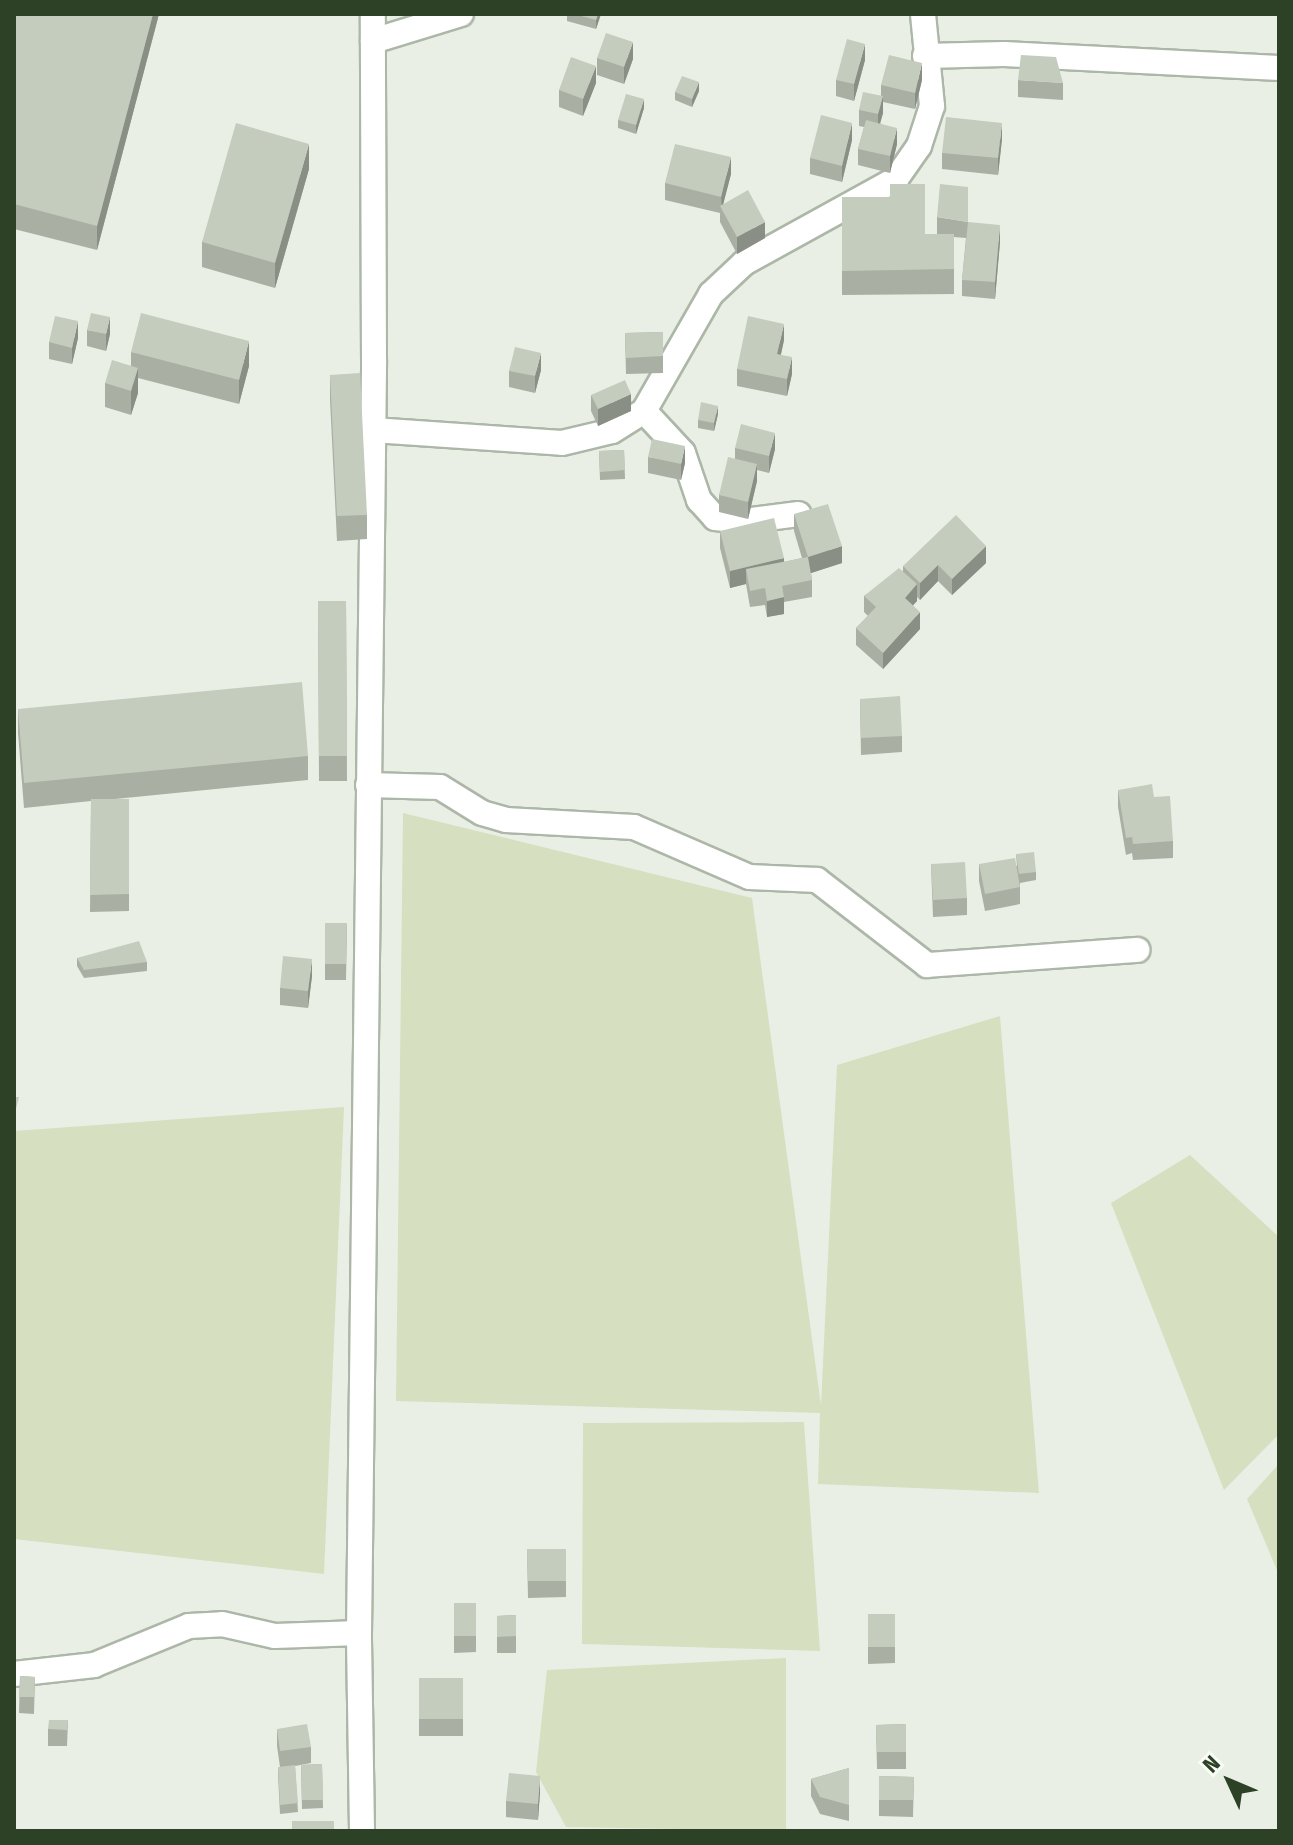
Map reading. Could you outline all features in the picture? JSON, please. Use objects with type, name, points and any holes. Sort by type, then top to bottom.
[{"type":"street","points":[[362,1831],[359,1633],[373,430],[373,14]]},
{"type":"street","points":[[373,41],[461,14]]},
{"type":"street","points":[[373,430],[562,443],[612,431],[644,411],[673,365],[691,323],[733,273],[896,179],[919,146],[932,106],[923,14]]},
{"type":"street","points":[[925,56],[1004,54],[1279,68]]},
{"type":"street","points":[[644,411],[683,453],[699,500],[715,518],[744,521],[799,514]]},
{"type":"street","points":[[368,785],[440,787],[482,813],[506,820],[634,827],[749,877],[817,880],[927,965],[1137,950]]},
{"type":"street","points":[[14,1674],[94,1665],[189,1626],[222,1624],[275,1636],[359,1633]]},
{"type":"green space","points":[[403,813],[752,898],[821,1405],[837,1065],[1000,1016],[1039,1493],[818,1484],[820,1413],[396,1401]]},
{"type":"green space","points":[[344,1107],[324,1574],[14,1539],[14,1131]]},
{"type":"green space","points":[[1190,1155],[1279,1237],[1279,1434],[1224,1490],[1111,1203]]},
{"type":"green space","points":[[804,1422],[820,1651],[582,1644],[583,1423]]},
{"type":"green space","points":[[1279,1464],[1279,1575],[1247,1499]]},
{"type":"green space","points":[[786,1658],[786,1831],[566,1827],[536,1772],[547,1670]]},
{"type":"building","points":[[14,14],[153,14],[97,226],[14,204]]},
{"type":"building","points":[[574,14],[598,14],[596,20]]},
{"type":"building","points":[[606,33],[633,42],[624,67],[597,58]]},
{"type":"building","points":[[847,39],[865,44],[854,84],[836,80]]},
{"type":"building","points":[[889,55],[922,63],[915,93],[881,85]]},
{"type":"building","points":[[1021,55],[1056,57],[1063,83],[1018,80]]},
{"type":"building","points":[[571,57],[596,66],[583,99],[559,90]]},
{"type":"building","points":[[682,76],[699,82],[692,99],[675,92]]},
{"type":"building","points":[[863,92],[883,96],[878,114],[859,110]]},
{"type":"building","points":[[626,94],[644,99],[636,125],[618,120]]},
{"type":"building","points":[[821,115],[852,123],[842,166],[810,158]]},
{"type":"building","points":[[946,117],[1002,123],[998,158],[942,153]]},
{"type":"building","points":[[866,120],[897,128],[890,156],[858,149]]},
{"type":"building","points":[[236,123],[309,144],[275,263],[202,242]]},
{"type":"building","points":[[675,144],[731,157],[721,197],[665,183]]},
{"type":"building","points":[[890,184],[925,184],[925,234],[954,234],[954,269],[842,271],[842,197],[890,197]]},
{"type":"building","points":[[940,184],[968,187],[968,222],[937,217]]},
{"type":"building","points":[[748,190],[765,222],[737,237],[720,206]]},
{"type":"building","points":[[968,222],[1000,225],[995,282],[962,280]]},
{"type":"building","points":[[91,313],[110,317],[106,334],[87,330]]},
{"type":"building","points":[[141,313],[249,341],[239,380],[131,352]]},
{"type":"building","points":[[55,316],[78,321],[72,348],[49,342]]},
{"type":"building","points":[[748,316],[784,324],[777,354],[792,357],[787,379],[737,369]]},
{"type":"building","points":[[663,332],[663,356],[626,358],[625,333]]},
{"type":"building","points":[[515,347],[541,353],[535,376],[509,371]]},
{"type":"building","points":[[112,360],[138,368],[131,391],[105,383]]},
{"type":"building","points":[[360,373],[367,515],[337,516],[330,375]]},
{"type":"building","points":[[625,380],[631,394],[598,409],[591,395]]},
{"type":"building","points":[[701,402],[718,406],[714,423],[698,420]]},
{"type":"building","points":[[741,424],[775,433],[769,456],[735,448]]},
{"type":"building","points":[[652,439],[685,446],[681,464],[648,457]]},
{"type":"building","points":[[624,450],[625,470],[600,472],[599,451]]},
{"type":"building","points":[[728,457],[757,464],[748,502],[719,495]]},
{"type":"building","points":[[828,504],[842,546],[808,557],[794,514]]},
{"type":"building","points":[[956,515],[986,546],[952,579],[938,565],[920,583],[903,566]]},
{"type":"building","points":[[774,518],[784,558],[730,571],[720,531]]},
{"type":"building","points":[[808,557],[812,580],[782,586],[784,597],[767,601],[765,588],[750,591],[746,569]]},
{"type":"building","points":[[899,568],[917,584],[905,598],[920,612],[883,653],[856,628],[876,607],[864,596]]},
{"type":"building","points":[[318,601],[346,601],[347,756],[319,756]]},
{"type":"building","points":[[302,682],[308,756],[24,783],[18,709]]},
{"type":"building","points":[[900,696],[902,736],[861,738],[860,699]]},
{"type":"building","points":[[1152,784],[1154,797],[1170,796],[1173,841],[1133,844],[1132,837],[1126,838],[1118,790]]},
{"type":"building","points":[[91,799],[129,799],[129,894],[90,895]]},
{"type":"building","points":[[1034,852],[1036,872],[1019,874],[1016,854]]},
{"type":"building","points":[[1015,858],[1020,887],[985,894],[979,864]]},
{"type":"building","points":[[965,862],[967,898],[933,900],[931,864]]},
{"type":"building","points":[[325,923],[347,923],[346,964],[325,964]]},
{"type":"building","points":[[139,941],[147,962],[84,970],[77,958]]},
{"type":"building","points":[[283,956],[312,959],[308,991],[280,988]]},
{"type":"building","points":[[14,1097],[19,1097],[15,1113],[14,1113]]},
{"type":"building","points":[[527,1549],[566,1549],[566,1581],[528,1581]]},
{"type":"building","points":[[454,1603],[476,1603],[476,1636],[454,1636]]},
{"type":"building","points":[[868,1614],[895,1614],[895,1647],[868,1647]]},
{"type":"building","points":[[516,1615],[516,1636],[497,1637],[497,1616]]},
{"type":"building","points":[[20,1676],[35,1677],[34,1697],[19,1697]]},
{"type":"building","points":[[419,1678],[463,1678],[463,1719],[419,1719]]},
{"type":"building","points":[[49,1720],[68,1720],[67,1730],[48,1729]]},
{"type":"building","points":[[307,1724],[311,1747],[280,1751],[277,1729]]},
{"type":"building","points":[[906,1724],[906,1752],[877,1752],[876,1725]]},
{"type":"building","points":[[322,1764],[323,1800],[302,1800],[301,1765]]},
{"type":"building","points":[[295,1765],[298,1803],[280,1805],[278,1767]]},
{"type":"building","points":[[849,1768],[849,1805],[820,1797],[811,1779]]},
{"type":"building","points":[[509,1773],[540,1776],[538,1804],[506,1801]]},
{"type":"building","points":[[879,1776],[914,1777],[913,1800],[879,1800]]},
{"type":"building","points":[[292,1821],[334,1821],[334,1831],[292,1831]]}]
